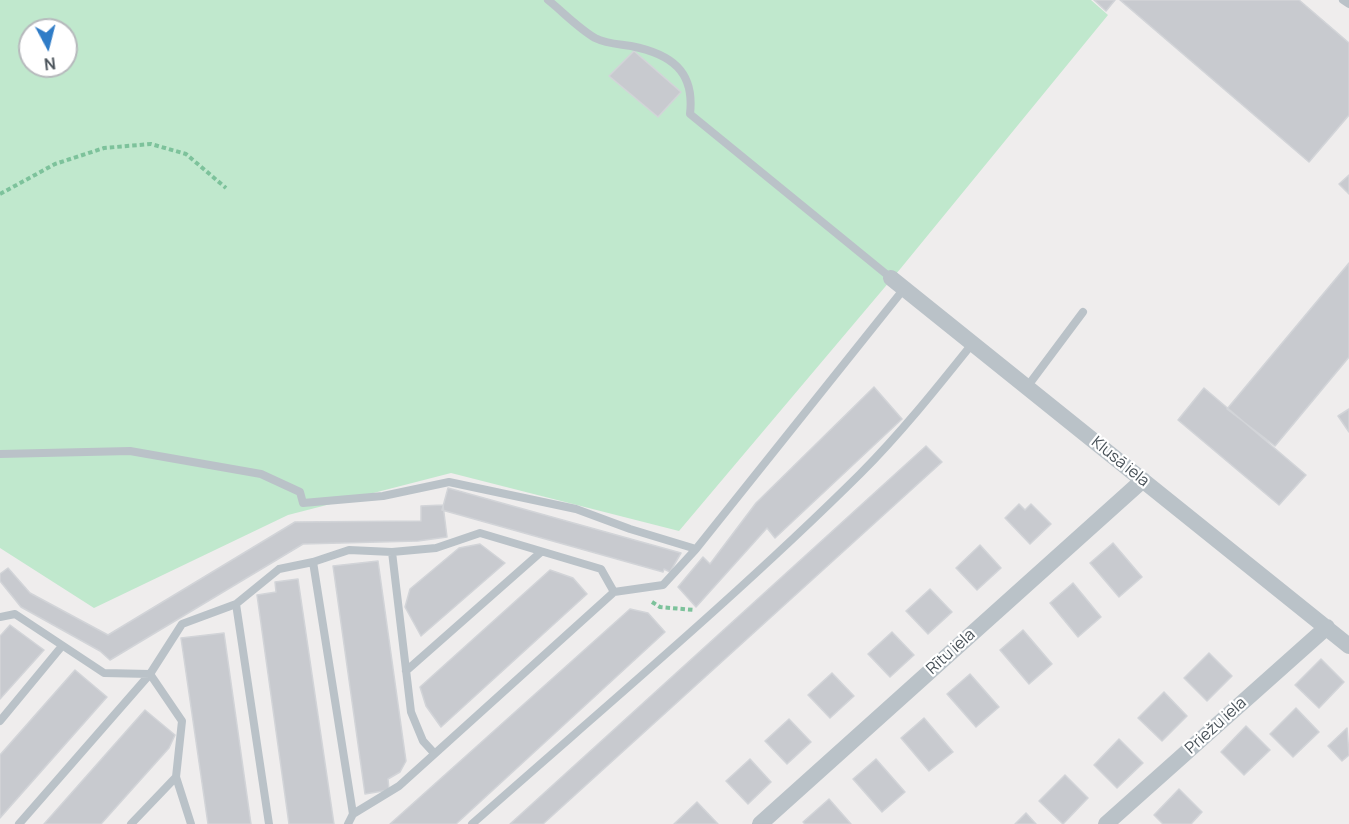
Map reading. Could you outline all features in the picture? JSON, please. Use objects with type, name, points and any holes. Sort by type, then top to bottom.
[{"type":"street","name":"Klusā iela","points":[[897,284],[1349,646]]},
{"type":"street","name":"Rītu iela","points":[[760,824],[1143,480]]},
{"type":"street","name":"Priežu iela","points":[[1106,824],[1327,627]]},
{"type":"lane","points":[[352,814],[399,786],[614,592],[663,585],[696,549],[897,284],[690,114],[692,96],[688,80],[676,64],[664,56],[595,37],[548,0]]},
{"type":"lane","points":[[1343,0],[1348,4]]},
{"type":"lane","points":[[1027,387],[1083,312]]},
{"type":"lane","points":[[472,824],[712,611],[860,475],[909,422],[972,344]]},
{"type":"lane","points":[[0,453],[130,451],[261,474],[300,492],[303,503],[383,496],[449,482],[576,508],[630,529],[696,549]]},
{"type":"lane","points":[[19,824],[150,674],[182,624],[236,604],[279,569],[313,562],[349,550],[392,552],[436,548],[480,533],[601,569],[614,592]]},
{"type":"lane","points":[[392,552],[411,712],[423,741],[434,753]]},
{"type":"lane","points":[[406,671],[541,552]]},
{"type":"lane","points":[[313,562],[352,814],[348,824]]},
{"type":"lane","points":[[236,604],[269,824]]},
{"type":"lane","points":[[0,617],[15,614],[104,673],[150,674]]},
{"type":"lane","points":[[0,721],[62,646]]},
{"type":"lane","points":[[150,674],[182,721],[176,777],[191,824]]},
{"type":"lane","points":[[131,824],[176,777]]},
{"type":"path","points":[[0,194],[55,164],[104,148],[151,144],[186,154],[226,188]]},
{"type":"path","points":[[635,589],[660,607],[712,611]]},
{"type":"green space","points":[[0,0],[1091,0],[1108,15],[901,268],[679,531],[451,473],[288,515],[94,608],[0,548]]},
{"type":"building","points":[[1094,0],[1115,0],[1106,11]]},
{"type":"building","points":[[1120,0],[1299,0],[1349,43],[1349,115],[1309,162]]},
{"type":"building","points":[[634,51],[681,92],[658,117],[609,76]]},
{"type":"building","points":[[1349,175],[1349,194],[1339,184]]},
{"type":"building","points":[[1349,263],[1349,357],[1275,446],[1227,409]]},
{"type":"building","points":[[874,387],[902,419],[775,538],[767,528],[696,607],[678,587],[703,557],[710,564],[756,503]]},
{"type":"building","points":[[1204,388],[1306,475],[1279,505],[1178,420]]},
{"type":"building","points":[[1349,409],[1349,432],[1338,416]]},
{"type":"building","points":[[926,446],[942,462],[543,824],[510,824]]},
{"type":"building","points":[[448,488],[681,553],[670,572],[664,569],[663,572],[442,510]]},
{"type":"building","points":[[1019,504],[1025,510],[1031,504],[1051,524],[1030,544],[1005,518]]},
{"type":"building","points":[[443,505],[447,537],[418,541],[303,544],[110,660],[100,651],[21,607],[0,581],[0,574],[8,568],[30,593],[108,635],[295,522],[421,521],[421,506]]},
{"type":"building","points":[[1113,543],[1142,577],[1119,597],[1090,563]]},
{"type":"building","points":[[480,544],[505,563],[421,636],[405,607],[410,589],[459,548]]},
{"type":"building","points":[[980,545],[1001,568],[977,590],[956,568]]},
{"type":"building","points":[[378,561],[406,761],[400,772],[388,779],[389,790],[365,794],[333,566]]},
{"type":"building","points":[[550,570],[573,578],[587,594],[441,727],[426,706],[420,687]]},
{"type":"building","points":[[298,579],[334,824],[289,824],[257,595],[276,592],[275,582]]},
{"type":"building","points":[[1073,583],[1101,617],[1078,637],[1050,603]]},
{"type":"building","points":[[930,589],[952,612],[928,634],[906,611]]},
{"type":"building","points":[[630,609],[648,613],[665,632],[456,824],[390,824]]},
{"type":"building","points":[[10,625],[44,650],[0,699],[0,636]]},
{"type":"building","points":[[1023,630],[1052,664],[1029,684],[1000,650]]},
{"type":"building","points":[[892,632],[914,655],[890,677],[868,654]]},
{"type":"building","points":[[224,633],[251,824],[208,824],[181,638]]},
{"type":"building","points":[[1209,653],[1232,676],[1207,701],[1184,678]]},
{"type":"building","points":[[1321,659],[1344,682],[1319,708],[1295,685]]},
{"type":"building","points":[[75,670],[107,697],[0,818],[0,755]]},
{"type":"building","points":[[832,673],[854,696],[830,718],[808,695]]},
{"type":"building","points":[[970,674],[999,707],[976,727],[947,694]]},
{"type":"building","points":[[1164,692],[1187,716],[1162,741],[1138,718]]},
{"type":"building","points":[[1296,708],[1319,732],[1293,757],[1270,734]]},
{"type":"building","points":[[145,710],[175,735],[169,748],[101,824],[44,824]]},
{"type":"building","points":[[924,718],[953,752],[929,771],[901,738]]},
{"type":"building","points":[[789,719],[811,742],[787,764],[765,741]]},
{"type":"building","points":[[1246,726],[1270,750],[1244,775],[1221,752]]},
{"type":"building","points":[[1347,728],[1349,755],[1342,761],[1328,746]]},
{"type":"building","points":[[1119,739],[1143,763],[1117,788],[1094,765]]},
{"type":"building","points":[[750,759],[771,782],[748,804],[726,781]]},
{"type":"building","points":[[876,759],[905,792],[882,812],[853,779]]},
{"type":"building","points":[[1065,775],[1088,798],[1063,824],[1039,801]]},
{"type":"building","points":[[1179,789],[1202,812],[1191,824],[1163,824],[1154,815]]},
{"type":"building","points":[[829,799],[851,824],[805,824],[803,822]]},
{"type":"building","points":[[697,802],[718,824],[674,824]]},
{"type":"building","points":[[1026,813],[1036,824],[1015,824]]}]
